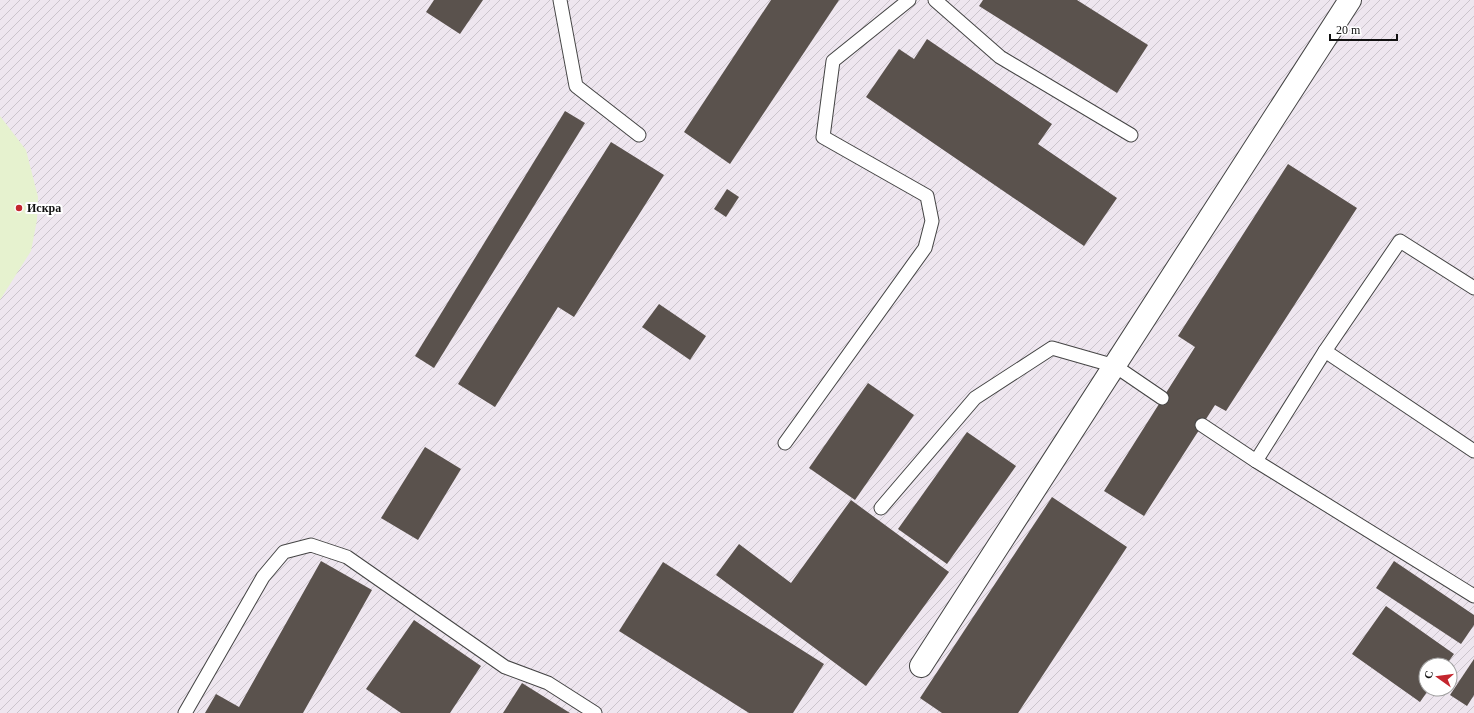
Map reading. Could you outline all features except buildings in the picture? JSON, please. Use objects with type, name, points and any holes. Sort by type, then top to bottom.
[{"type":"street","points":[[921,666],[1350,0]]},
{"type":"lane","points":[[560,0],[576,86],[639,135]]},
{"type":"lane","points":[[786,442],[925,248],[932,221],[927,196],[822,137],[833,61],[909,0]]},
{"type":"lane","points":[[935,0],[1000,57],[1131,135]]},
{"type":"lane","points":[[1256,461],[1325,351],[1400,241],[1474,288]]},
{"type":"lane","points":[[881,508],[975,398],[1052,348],[1114,366],[1162,398]]},
{"type":"lane","points":[[1325,351],[1474,452]]},
{"type":"lane","points":[[1202,425],[1256,461],[1474,596]]},
{"type":"lane","points":[[185,713],[263,577],[284,552],[311,545],[347,557],[505,668],[548,683],[595,713]]},
{"type":"shaded area","points":[[0,0],[1474,0],[1474,713],[0,713]]},
{"type":"green space","name":"Искра","points":[[0,116],[26,150],[38,197],[37,220],[31,251],[0,300]]},
{"type":"place","name":"Искра","points":[[19,208]]}]
